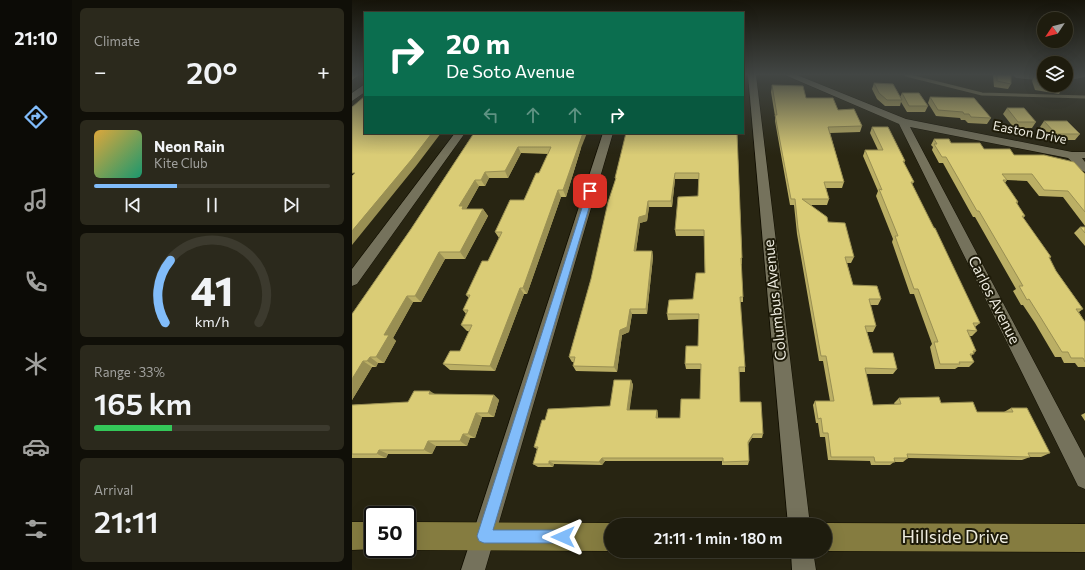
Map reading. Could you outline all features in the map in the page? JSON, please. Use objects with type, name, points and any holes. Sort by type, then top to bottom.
[{"type":"main road","points":[[352,536],[364,536]]},
{"type":"main road","points":[[416,536],[604,537]]},
{"type":"main road","name":"Hillside Drive","points":[[832,537],[1085,538]]},
{"type":"street","name":"Columbus Avenue","points":[[755,102],[798,518]]},
{"type":"street","name":"Easton Drive","points":[[853,102],[902,122],[1072,155],[1085,155]]},
{"type":"street","name":"Carlos Avenue","points":[[902,122],[1085,479]]},
{"type":"street","points":[[352,280],[459,134]]},
{"type":"street","points":[[473,570],[608,134]]},
{"type":"street","points":[[1072,155],[1085,168]]},
{"type":"street","points":[[803,558],[804,570]]},
{"type":"building","points":[[358,102],[364,102],[364,134],[431,134],[352,231],[352,176],[355,173],[352,173],[352,107]]},
{"type":"building","points":[[775,102],[834,102],[838,110],[854,109],[862,126],[828,127],[844,182],[824,182],[829,199],[802,199],[827,217],[828,222],[845,223],[854,257],[845,257],[853,285],[877,286],[881,299],[869,299],[876,326],[865,326],[873,353],[893,353],[897,369],[865,368],[873,405],[901,404],[899,398],[939,397],[941,403],[973,402],[977,412],[1013,412],[1011,408],[1027,408],[1050,453],[1028,453],[1030,457],[907,454],[908,458],[894,458],[895,462],[875,462],[874,457],[831,457],[828,433],[823,433],[821,418],[818,419],[815,401],[834,401],[826,356],[821,356],[798,228],[795,199],[791,199],[775,115],[777,115]]},
{"type":"building","points":[[907,102],[925,102],[928,106],[909,106]]},
{"type":"building","points":[[933,102],[977,102],[991,118],[971,117],[969,114],[964,114],[963,112],[938,110]]},
{"type":"building","points":[[1007,108],[1024,108],[1036,122],[1018,122]]},
{"type":"building","points":[[1044,121],[1067,121],[1080,134],[1056,134]]},
{"type":"building","points":[[872,127],[888,127],[914,182],[911,182],[935,228],[980,323],[973,323],[977,331],[967,330],[976,351],[973,351],[974,354],[970,354],[974,362],[940,364],[934,342],[938,342],[918,289],[914,289],[895,236],[898,236],[879,189],[882,190],[865,150],[883,150]]},
{"type":"building","points":[[473,134],[583,134],[563,190],[558,190],[523,288],[520,288],[490,366],[443,364],[450,351],[460,351],[472,325],[461,325],[468,310],[463,310],[470,295],[466,295],[482,261],[488,261],[502,232],[495,232],[510,200],[524,200],[536,173],[539,173],[551,147],[518,147],[505,171],[485,172],[481,180],[475,180],[459,206],[463,206],[462,209],[483,209],[460,252],[439,252],[415,296],[407,296],[384,335],[389,335],[376,357],[370,357],[367,361],[363,361],[352,379],[352,314],[411,229]]},
{"type":"building","points":[[626,134],[737,134],[743,297],[740,297],[745,367],[739,367],[740,402],[761,402],[763,434],[753,434],[748,442],[749,461],[723,462],[723,458],[602,458],[599,462],[549,461],[549,464],[533,464],[538,447],[534,447],[542,420],[545,420],[548,409],[610,406],[614,380],[631,380],[627,410],[657,410],[656,418],[680,418],[681,399],[700,399],[701,364],[685,364],[686,346],[698,346],[699,314],[667,314],[669,300],[693,299],[696,273],[705,273],[704,230],[675,230],[678,197],[698,196],[699,173],[675,173],[671,201],[648,201],[646,215],[639,217],[634,251],[652,251],[646,309],[630,309],[627,327],[620,330],[614,367],[573,366],[575,357],[569,357],[591,279],[608,202]]},
{"type":"building","points":[[934,139],[949,139],[951,143],[980,143],[984,149],[1010,149],[1014,155],[1044,155],[1074,162],[1085,174],[1085,212],[1068,191],[1044,190],[1032,174],[1002,174],[1007,180],[1003,180],[1018,202],[1016,202],[1025,216],[1022,216],[1051,257],[1049,257],[1056,271],[1083,309],[1076,309],[1085,322],[1085,362],[1083,358],[1071,358],[1068,352],[1062,352],[1029,299],[1027,300],[1019,286],[1023,286],[946,157],[942,157],[934,144],[937,144]]},
{"type":"building","points":[[1080,227],[1085,227],[1085,233]]},
{"type":"building","points":[[414,391],[430,391],[429,394],[494,395],[488,413],[476,413],[468,434],[463,434],[460,441],[428,441],[424,450],[379,450],[377,454],[352,454],[352,405],[408,402]]},
{"type":"route","points":[[563,537],[484,536],[590,191]]}]
